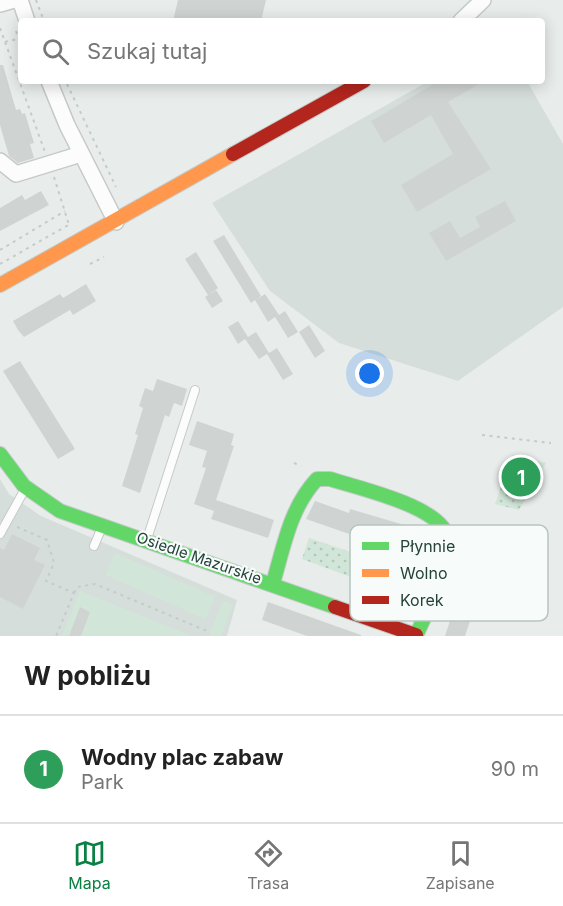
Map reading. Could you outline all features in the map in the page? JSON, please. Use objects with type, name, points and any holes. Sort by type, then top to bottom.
[{"type":"street","points":[[0,4],[14,0]]},
{"type":"street","points":[[20,0],[26,18]]},
{"type":"street","points":[[464,18],[483,0]]},
{"type":"street","points":[[50,84],[81,153],[116,222]]},
{"type":"street","points":[[0,285],[359,84]]},
{"type":"street","points":[[0,161],[15,174],[81,153]]},
{"type":"street","name":"Osiedle Mazurskie","points":[[0,454],[26,488],[60,511],[350,611]]},
{"type":"street","points":[[273,583],[300,500],[317,479],[330,479],[427,512],[442,525]]},
{"type":"street","name":"Osiedle Mazurskie","points":[[378,621],[416,635]]},
{"type":"street","points":[[416,635],[421,621]]},
{"type":"lane","points":[[147,540],[195,390]]},
{"type":"lane","points":[[0,534],[26,488]]},
{"type":"lane","points":[[94,546],[103,525]]},
{"type":"path","points":[[36,0],[43,18]]},
{"type":"path","points":[[0,28],[18,79]]},
{"type":"path","points":[[5,42],[18,39]]},
{"type":"path","points":[[0,264],[69,225],[20,84]]},
{"type":"path","points":[[0,250],[65,211]]},
{"type":"path","points":[[90,264],[104,257]]},
{"type":"path","points":[[482,435],[551,443]]},
{"type":"path","points":[[294,463],[301,466]]},
{"type":"path","points":[[20,518],[17,527],[47,540],[54,562],[46,581],[74,593]]},
{"type":"path","points":[[56,636],[77,586],[95,584],[207,631]]},
{"type":"shaded area","points":[[424,84],[529,84],[563,144],[563,307],[458,381],[339,343],[270,291],[212,203]]},
{"type":"shaded area","points":[[0,479],[9,494],[41,516],[237,600],[227,636],[0,636]]},
{"type":"green space","points":[[512,455],[546,463],[519,510],[495,504]]},
{"type":"green space","points":[[309,538],[350,552],[350,577],[302,559]]},
{"type":"green space","points":[[115,553],[215,597],[205,619],[106,575]]},
{"type":"green space","points":[[80,591],[191,636],[62,636]]},
{"type":"green space","points":[[223,601],[233,605],[221,636],[209,636]]},
{"type":"building","points":[[178,0],[266,0],[262,18],[174,18]]},
{"type":"building","points":[[0,65],[3,65],[16,110],[20,109],[22,114],[25,113],[34,143],[30,144],[34,158],[18,163],[9,156],[0,125]]},
{"type":"building","points":[[434,84],[479,84],[448,102],[491,169],[417,212],[401,185],[453,154],[431,115],[384,143],[371,121]]},
{"type":"building","points":[[41,191],[49,205],[0,231],[0,208],[22,195],[25,200]]},
{"type":"building","points":[[505,201],[516,221],[446,261],[429,233],[450,221],[460,238],[480,227],[475,217]]},
{"type":"building","points":[[224,235],[261,296],[256,300],[265,294],[279,315],[285,311],[298,332],[288,338],[275,317],[268,322],[255,300],[251,303],[213,241]]},
{"type":"building","points":[[196,252],[218,288],[208,295],[185,259]]},
{"type":"building","points":[[86,284],[96,301],[73,315],[70,310],[24,337],[18,330],[13,321],[60,294],[63,298]]},
{"type":"building","points":[[216,290],[223,301],[212,308],[205,297]]},
{"type":"building","points":[[238,321],[248,337],[256,332],[269,353],[277,348],[293,374],[283,380],[267,354],[259,359],[245,339],[238,344],[228,327]]},
{"type":"building","points":[[309,325],[325,351],[315,358],[299,332]]},
{"type":"building","points":[[20,361],[75,449],[58,459],[3,371]]},
{"type":"building","points":[[157,379],[187,389],[182,406],[174,403],[169,417],[165,415],[140,493],[122,486],[138,435],[135,434],[143,408],[139,406],[145,388],[153,391]]},
{"type":"building","points":[[197,421],[234,434],[231,445],[234,446],[216,500],[274,520],[268,538],[211,519],[214,511],[194,504],[206,468],[202,467],[207,451],[189,445]]},
{"type":"building","points":[[315,501],[349,513],[350,509],[404,525],[350,525],[350,534],[306,519]]},
{"type":"building","points":[[12,534],[40,548],[34,560],[45,565],[23,609],[0,597],[0,548],[4,550]]},
{"type":"building","points":[[268,602],[361,636],[307,636],[262,620]]},
{"type":"building","points":[[80,607],[90,612],[81,636],[69,636]]},
{"type":"building","points":[[450,621],[470,621],[465,636],[445,636]]},
{"type":"traffic: fast","points":[[0,454],[24,486],[60,511],[335,607]]},
{"type":"traffic: fast","points":[[273,583],[294,515],[300,502],[317,479],[330,479],[398,500],[433,518],[440,525]]},
{"type":"traffic: fast","points":[[416,636],[423,621]]},
{"type":"traffic: slow","points":[[0,285],[233,154]]},
{"type":"traffic: jam","points":[[233,154],[359,84]]},
{"type":"traffic: jam","points":[[335,607],[350,612]]},
{"type":"traffic: jam","points":[[376,621],[416,635]]},
{"type":"place","name":"Wodny plac zabaw","points":[[521,477]]}]
